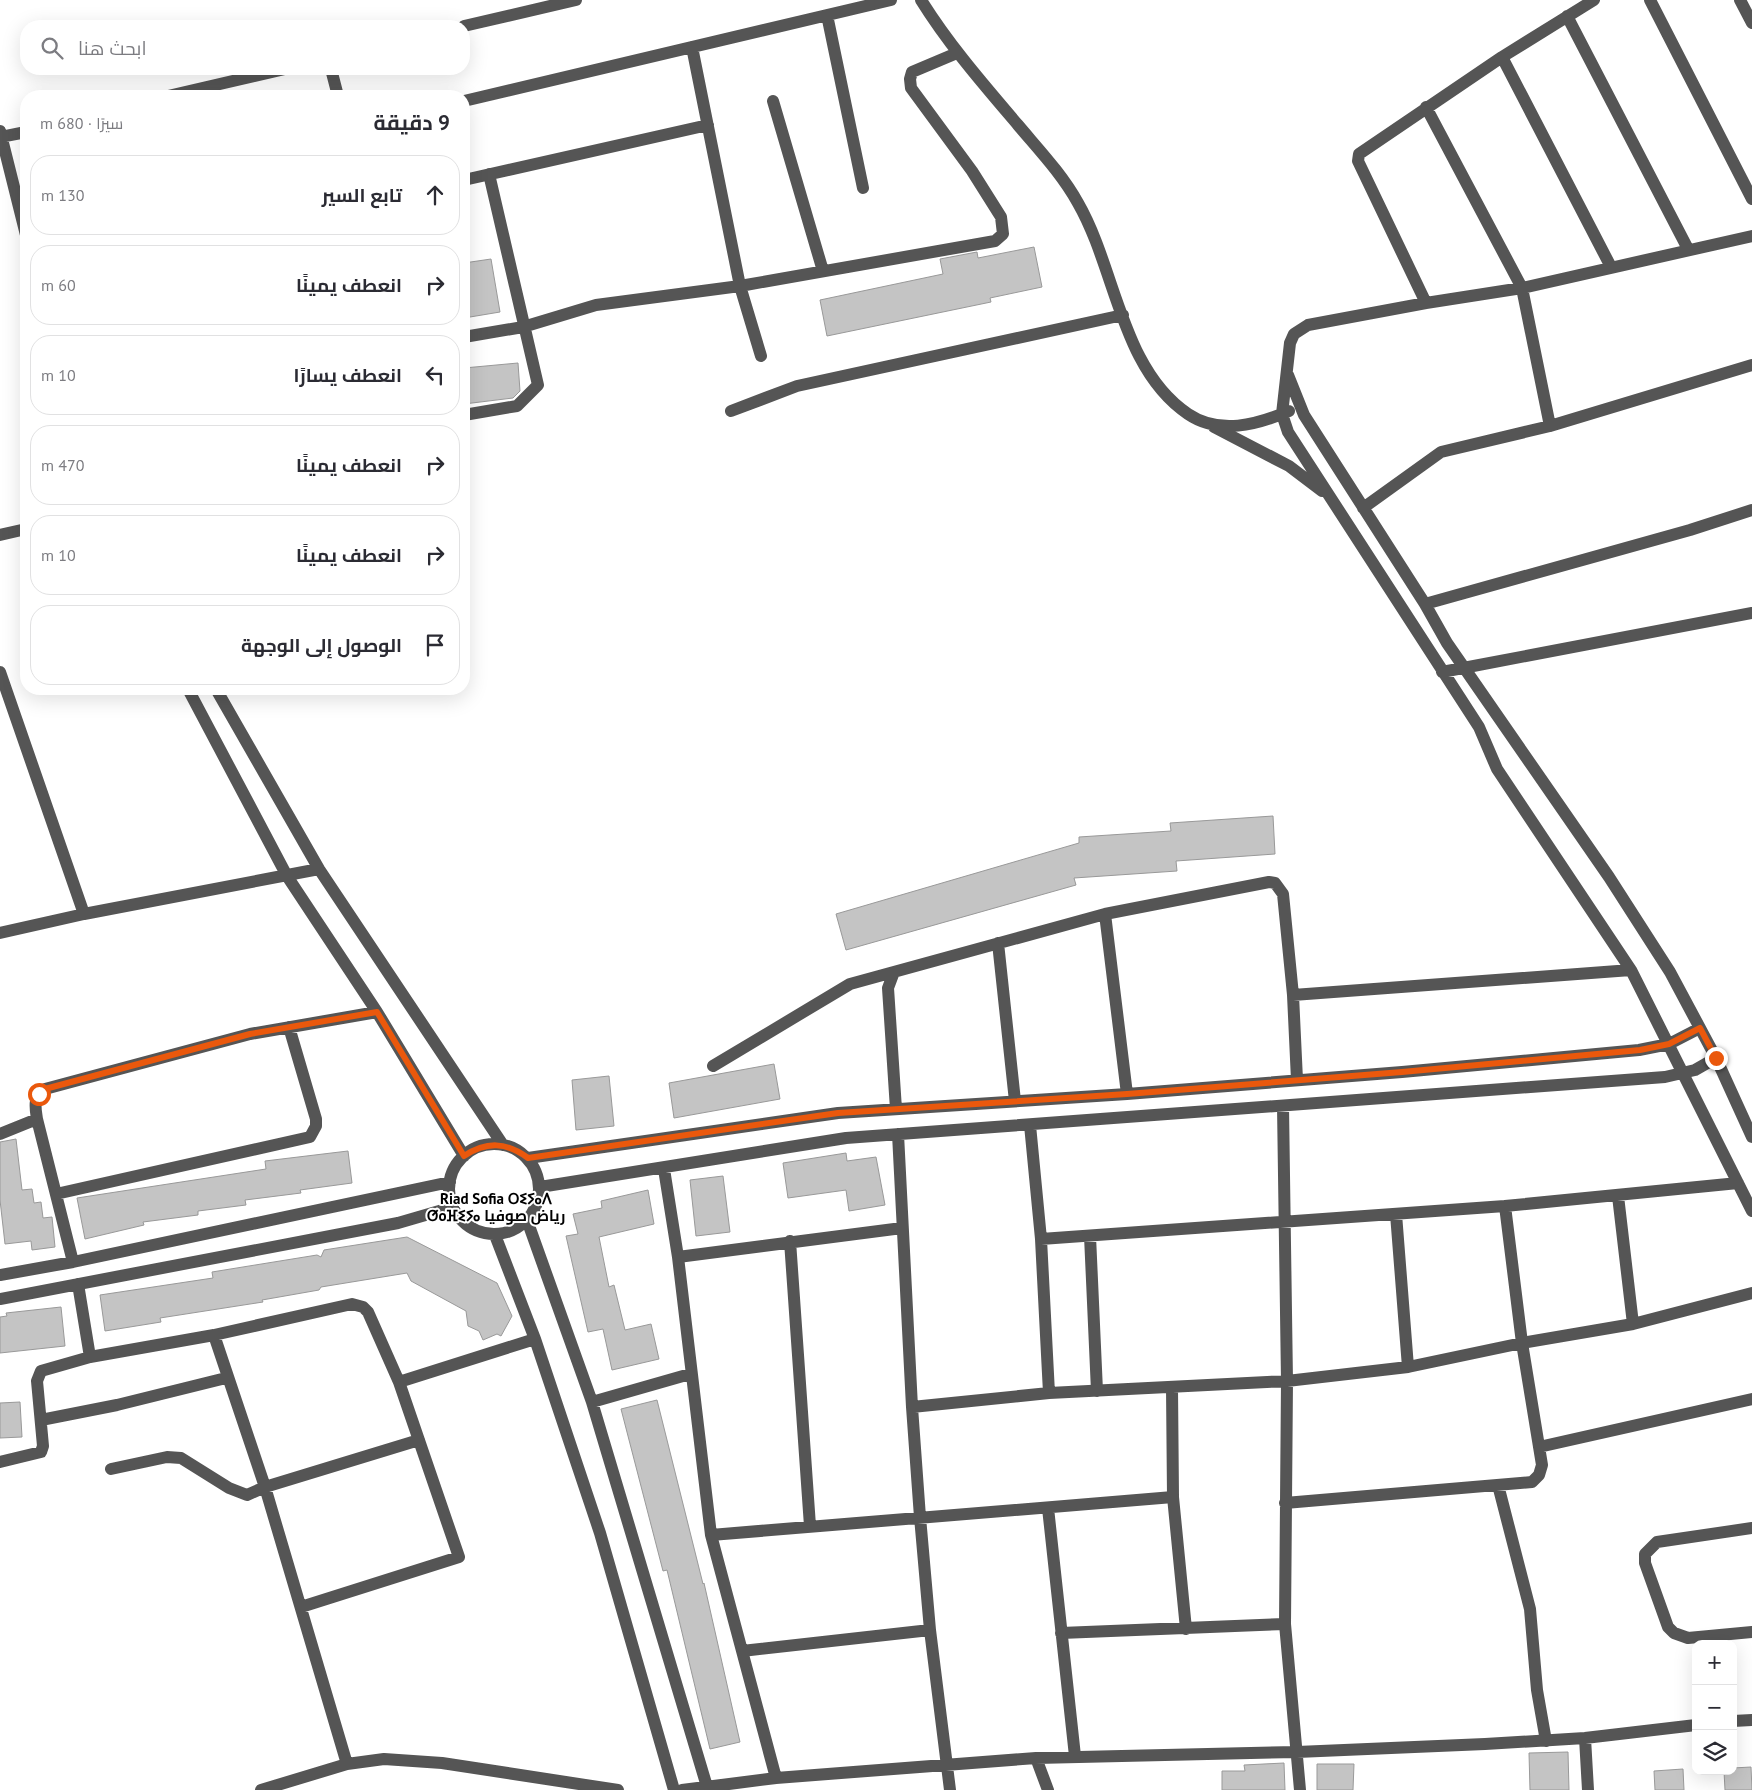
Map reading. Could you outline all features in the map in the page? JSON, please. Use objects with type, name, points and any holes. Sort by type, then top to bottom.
[{"type":"street","points":[[470,25],[576,0]]},
{"type":"street","points":[[470,100],[891,0]]},
{"type":"street","points":[[921,0],[957,53],[1054,168],[1078,203],[1098,248],[1144,368],[1165,394],[1188,414],[1289,466],[1328,495]]},
{"type":"street","points":[[1426,303],[1358,158],[1361,151],[1502,57],[1594,0]]},
{"type":"street","points":[[1650,0],[1752,199]]},
{"type":"street","points":[[1740,0],[1752,23]]},
{"type":"street","points":[[827,15],[863,188]]},
{"type":"street","points":[[1567,16],[1688,249]]},
{"type":"street","points":[[692,47],[740,286],[761,356]]},
{"type":"street","points":[[470,336],[523,326],[596,305],[740,286],[995,241],[1003,234],[1001,217],[972,171],[911,88],[910,79],[912,72],[957,53]]},
{"type":"street","points":[[1502,57],[1611,267]]},
{"type":"street","points":[[194,90],[259,75]]},
{"type":"street","points":[[333,75],[336,90]]},
{"type":"street","points":[[773,100],[823,271]]},
{"type":"street","points":[[1426,107],[1522,288],[1550,426]]},
{"type":"street","points":[[470,179],[708,126]]},
{"type":"street","points":[[20,133],[0,135],[20,212]]},
{"type":"street","points":[[470,413],[517,406],[538,385],[489,174]]},
{"type":"street","points":[[1752,236],[1522,288],[1426,303],[1308,325],[1294,334],[1290,343],[1282,414],[1288,432],[1479,727],[1497,769],[1631,970],[1752,1211]]},
{"type":"street","points":[[731,411],[797,386],[1123,315]]},
{"type":"street","points":[[1363,508],[1441,452],[1550,426],[1752,366]]},
{"type":"street","points":[[1287,373],[1304,415],[1464,668],[1641,924],[1670,972],[1716,1058],[1752,1137]]},
{"type":"street","points":[[1205,422],[1234,426],[1282,414],[1300,406]]},
{"type":"street","points":[[1424,604],[1690,530],[1752,510]]},
{"type":"street","points":[[0,536],[20,531]]},
{"type":"street","points":[[1442,672],[1752,613]]},
{"type":"street","points":[[0,672],[84,914]]},
{"type":"street","points":[[191,695],[287,876],[377,1012],[464,1156]]},
{"type":"street","points":[[219,695],[320,869],[503,1145]]},
{"type":"street","points":[[0,933],[84,914],[320,869]]},
{"type":"street","points":[[713,1066],[850,984],[1105,914],[1269,882],[1275,883],[1283,894],[1293,995],[1297,1080]]},
{"type":"street","points":[[1105,914],[1127,1094]]},
{"type":"street","points":[[998,943],[1015,1101]]},
{"type":"street","points":[[1293,995],[1631,970]]},
{"type":"street","points":[[894,972],[888,988],[896,1109]]},
{"type":"street","points":[[73,1262],[37,1119],[36,1100],[45,1089],[235,1038],[377,1012]]},
{"type":"street","points":[[56,1194],[310,1137],[316,1126],[316,1120],[290,1027]]},
{"type":"street","points":[[528,1158],[776,1120],[896,1109],[1127,1094],[1640,1050],[1669,1044],[1700,1028]]},
{"type":"street","points":[[540,1187],[664,1169],[846,1138],[1684,1074],[1716,1058]]},
{"type":"street","points":[[1283,1106],[1287,1381],[1284,1624],[1300,1790]]},
{"type":"street","points":[[0,1134],[37,1119]]},
{"type":"street","points":[[1030,1125],[1041,1239],[1048,1394]]},
{"type":"street","points":[[898,1134],[912,1407],[920,1517],[930,1630],[950,1790]]},
{"type":"street","points":[[489,1144],[503,1145],[517,1150],[528,1158],[536,1172],[540,1187],[537,1205],[527,1220],[512,1231],[495,1234],[477,1231],[463,1222],[453,1207],[450,1195],[450,1182],[457,1164],[464,1156],[476,1148],[489,1144]]},
{"type":"street","points":[[664,1169],[678,1257],[690,1374],[711,1535],[776,1778]]},
{"type":"street","points":[[0,1275],[73,1262],[450,1182]]},
{"type":"street","points":[[1041,1239],[1504,1206],[1738,1183]]},
{"type":"street","points":[[1618,1196],[1633,1324]]},
{"type":"street","points":[[1285,1503],[1532,1482],[1539,1475],[1542,1465],[1522,1343],[1504,1206]]},
{"type":"street","points":[[0,1299],[398,1223],[453,1207]]},
{"type":"street","points":[[1396,1214],[1408,1367]]},
{"type":"street","points":[[527,1220],[592,1402],[707,1789]]},
{"type":"street","points":[[678,1257],[902,1228]]},
{"type":"street","points":[[495,1234],[535,1339],[600,1533],[674,1790]]},
{"type":"street","points":[[1090,1236],[1097,1391]]},
{"type":"street","points":[[790,1241],[810,1526]]},
{"type":"street","points":[[78,1284],[90,1357]]},
{"type":"street","points":[[912,1407],[1048,1394],[1287,1381],[1408,1367],[1522,1343],[1633,1324],[1752,1293]]},
{"type":"street","points":[[0,1462],[41,1452],[41,1420],[37,1381],[41,1371],[90,1357],[214,1335],[358,1304],[368,1312],[399,1382],[459,1557],[301,1607]]},
{"type":"street","points":[[214,1335],[226,1378],[265,1487],[348,1764]]},
{"type":"street","points":[[399,1382],[535,1339]]},
{"type":"street","points":[[592,1402],[690,1374]]},
{"type":"street","points":[[41,1420],[117,1405],[226,1378]]},
{"type":"street","points":[[1172,1388],[1173,1497],[1186,1629]]},
{"type":"street","points":[[1539,1447],[1752,1400]]},
{"type":"street","points":[[110,1469],[167,1457],[181,1458],[228,1488],[247,1495],[265,1487],[419,1440]]},
{"type":"street","points":[[1498,1485],[1530,1609],[1537,1690],[1546,1741]]},
{"type":"street","points":[[711,1535],[1173,1497]]},
{"type":"street","points":[[1048,1508],[1075,1756]]},
{"type":"street","points":[[1752,1528],[1657,1542],[1645,1554],[1645,1563],[1668,1627],[1674,1633],[1688,1638],[1752,1632]]},
{"type":"street","points":[[1061,1633],[1284,1624]]},
{"type":"street","points":[[742,1651],[930,1630]]},
{"type":"street","points":[[1737,1721],[1752,1720]]},
{"type":"street","points":[[682,1790],[707,1789],[776,1778],[1036,1758],[1297,1752],[1546,1741],[1692,1726]]},
{"type":"street","points":[[1585,1738],[1588,1790]]},
{"type":"street","points":[[1036,1758],[1048,1790]]},
{"type":"street","points":[[261,1790],[348,1764],[384,1759],[442,1763],[618,1790]]},
{"type":"building","points":[[1034,247],[1042,287],[990,298],[991,302],[827,336],[820,300],[943,274],[940,259],[977,252],[978,258]]},
{"type":"building","points":[[491,259],[500,312],[470,317],[470,262]]},
{"type":"building","points":[[518,363],[520,391],[513,398],[470,403],[470,367]]},
{"type":"building","points":[[1273,816],[1275,854],[1176,861],[1177,871],[1074,878],[1076,885],[846,950],[836,914],[1079,843],[1079,837],[1171,831],[1170,823]]},
{"type":"building","points":[[774,1064],[780,1099],[674,1118],[669,1083]]},
{"type":"building","points":[[609,1076],[614,1126],[576,1130],[572,1080]]},
{"type":"building","points":[[16,1139],[22,1190],[32,1189],[34,1203],[41,1202],[43,1218],[52,1217],[55,1247],[32,1250],[31,1241],[5,1244],[0,1200],[0,1142]]},
{"type":"building","points":[[348,1151],[352,1183],[300,1190],[301,1193],[245,1200],[246,1205],[198,1211],[198,1215],[143,1222],[144,1225],[85,1239],[77,1198],[266,1169],[265,1161]]},
{"type":"building","points":[[846,1153],[847,1161],[876,1157],[885,1205],[849,1211],[846,1190],[788,1198],[783,1163]]},
{"type":"building","points":[[723,1176],[730,1232],[696,1236],[690,1180]]},
{"type":"building","points":[[648,1190],[654,1224],[599,1237],[609,1287],[614,1285],[625,1330],[651,1324],[659,1359],[612,1370],[603,1329],[588,1332],[566,1236],[578,1234],[573,1214],[602,1208],[601,1201]]},
{"type":"building","points":[[407,1237],[497,1283],[512,1316],[501,1336],[497,1334],[483,1340],[479,1331],[468,1326],[466,1311],[411,1281],[407,1273],[321,1287],[319,1290],[262,1300],[263,1302],[160,1318],[161,1322],[105,1331],[100,1295],[213,1278],[212,1272],[317,1255],[321,1257],[324,1250]]},
{"type":"building","points":[[61,1307],[65,1346],[0,1353],[0,1317],[7,1316],[6,1313]]},
{"type":"building","points":[[657,1400],[704,1583],[740,1742],[710,1749],[667,1570],[663,1571],[621,1409]]},
{"type":"building","points":[[20,1402],[22,1437],[0,1438],[0,1403]]},
{"type":"building","points":[[1568,1752],[1569,1790],[1530,1790],[1529,1753]]},
{"type":"building","points":[[1284,1763],[1285,1790],[1222,1790],[1222,1771],[1245,1771],[1244,1765]]},
{"type":"building","points":[[1317,1764],[1354,1764],[1353,1790],[1317,1790]]},
{"type":"building","points":[[1751,1767],[1752,1790],[1725,1790],[1724,1775],[1737,1775],[1737,1768]]},
{"type":"building","points":[[1683,1769],[1684,1790],[1655,1790],[1654,1771]]},
{"type":"district","name":"Riad Sofia ⵔⵉⵢⴰⴷ ⵚoⴼⵉⵢⴰ رياض صوفيا","points":[[496,1206]]},
{"type":"route","points":[[39,1094],[45,1089],[250,1034],[377,1012],[464,1156],[476,1148],[489,1144],[503,1145],[517,1150],[528,1158],[776,1120],[838,1113],[1127,1094],[1402,1072],[1640,1050],[1669,1044],[1700,1028],[1716,1058]]}]
